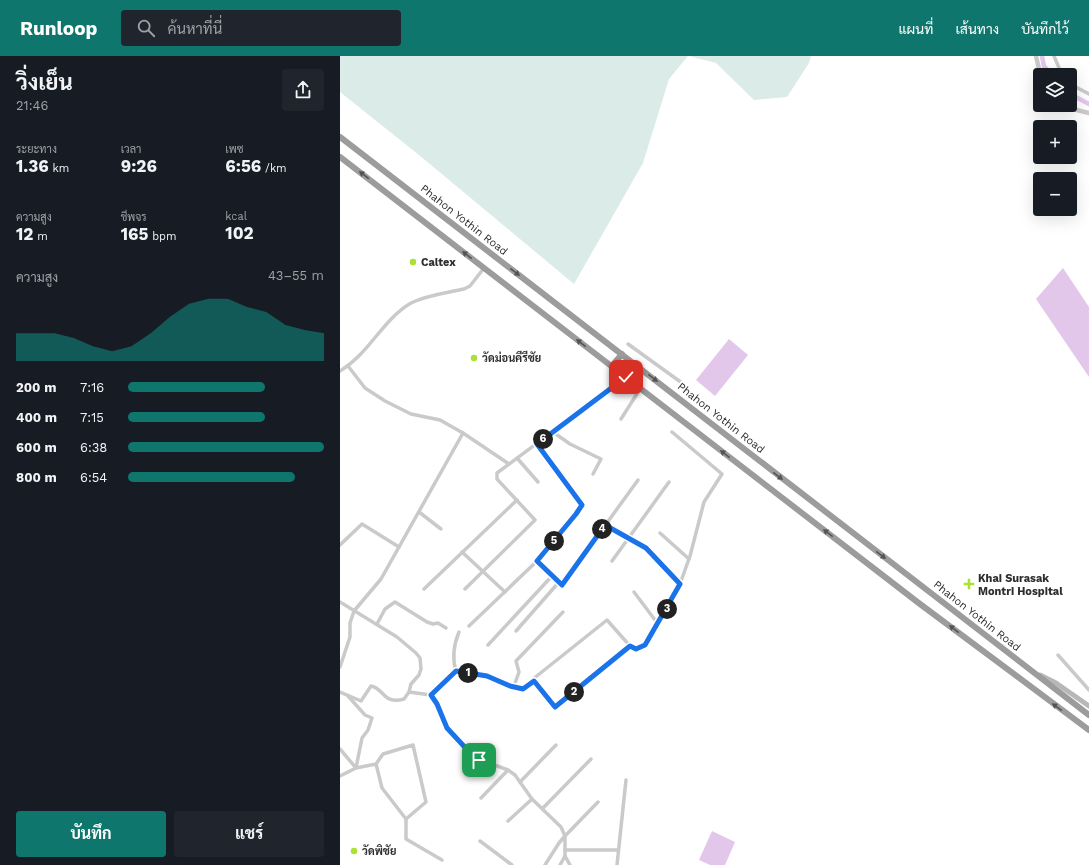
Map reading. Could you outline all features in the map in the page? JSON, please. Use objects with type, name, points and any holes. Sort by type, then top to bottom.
[{"type":"highway","name":"Phahon Yothin Road","points":[[340,137],[1089,715]]},
{"type":"highway","points":[[340,157],[920,604],[1089,730]]},
{"type":"highway","points":[[612,366],[622,354]]},
{"type":"main road","points":[[1027,668],[1056,683],[1089,706]]},
{"type":"street","points":[[1036,56],[1039,68]]},
{"type":"street","points":[[1054,56],[1059,68]]},
{"type":"street","points":[[1077,88],[1089,94]]},
{"type":"street","points":[[1077,110],[1089,113]]},
{"type":"street","points":[[340,371],[364,352],[382,328],[409,304],[424,298],[464,289],[470,286],[484,268]]},
{"type":"street","points":[[628,344],[682,383]]},
{"type":"street","points":[[348,366],[365,388],[385,401],[412,414],[440,420],[463,433],[509,464]]},
{"type":"street","points":[[465,589],[535,520],[498,479],[497,473],[626,377]]},
{"type":"street","points":[[621,419],[640,389]]},
{"type":"street","points":[[553,432],[570,444],[601,459],[593,474]]},
{"type":"street","points":[[456,671],[487,676],[510,686],[523,689],[534,681],[533,679],[607,620],[630,646],[636,649],[645,645],[680,584],[689,559],[704,502],[722,474],[672,432]]},
{"type":"street","points":[[340,667],[350,637],[350,623],[354,611],[382,579],[463,433]]},
{"type":"street","points":[[470,626],[537,561],[582,505],[537,444]]},
{"type":"street","points":[[517,458],[538,482]]},
{"type":"street","points":[[537,561],[562,585],[638,480]]},
{"type":"street","points":[[612,561],[669,482]]},
{"type":"street","points":[[424,589],[517,500]]},
{"type":"street","points":[[419,512],[441,529]]},
{"type":"street","points":[[340,545],[362,524],[399,547]]},
{"type":"street","points":[[605,525],[646,548],[680,584]]},
{"type":"street","points":[[660,533],[689,559]]},
{"type":"street","points":[[462,552],[505,592]]},
{"type":"street","points":[[488,645],[552,576]]},
{"type":"street","points":[[516,631],[559,582]]},
{"type":"street","points":[[634,592],[658,624]]},
{"type":"street","points":[[340,602],[377,624],[414,650],[420,658],[421,669],[403,700],[388,699],[372,686],[370,686],[361,701],[340,692]]},
{"type":"street","points":[[377,624],[385,609],[395,602],[427,622],[432,624],[438,623],[446,628]]},
{"type":"street","points":[[514,686],[519,672],[516,662],[563,612]]},
{"type":"street","points":[[456,671],[454,660],[456,641],[459,632]]},
{"type":"street","points":[[534,681],[555,707],[630,646]]},
{"type":"street","points":[[1058,655],[1089,690]]},
{"type":"street","points":[[431,695],[456,671]]},
{"type":"street","points":[[409,692],[431,695],[437,704],[447,728],[473,756],[508,770],[520,782],[532,799],[561,826],[565,836],[565,856],[560,865]]},
{"type":"street","points":[[348,695],[365,715],[372,718],[368,730],[362,738],[356,768]]},
{"type":"street","points":[[340,776],[356,768],[376,764],[384,754],[414,745],[426,802],[406,819]]},
{"type":"street","points":[[520,782],[556,745]]},
{"type":"street","points":[[340,749],[356,768]]},
{"type":"street","points":[[543,808],[591,759]]},
{"type":"street","points":[[376,764],[382,788],[406,819],[406,839],[442,860]]},
{"type":"street","points":[[480,798],[508,770]]},
{"type":"street","points":[[617,865],[626,780]]},
{"type":"street","points":[[508,821],[532,799]]},
{"type":"street","points":[[546,865],[559,843],[598,802]]},
{"type":"street","points":[[480,841],[512,865]]},
{"type":"street","points":[[565,850],[618,850]]},
{"type":"street","points":[[565,856],[570,865]]},
{"type":"shaded area","points":[[340,56],[688,56],[669,79],[643,163],[574,284],[419,155],[340,92]]},
{"type":"shaded area","points":[[689,56],[811,56],[809,63],[787,97],[754,100],[716,63]]},
{"type":"shaded area","points":[[1063,268],[1089,307],[1089,377],[1036,299]]},
{"type":"shaded area","points":[[729,339],[748,355],[715,396],[696,380]]},
{"type":"shaded area","points":[[712,831],[735,842],[725,865],[710,865],[699,860]]},
{"type":"waterway","points":[[1042,56],[1046,68]]},
{"type":"waterway","points":[[1077,98],[1089,104]]},
{"type":"place","name":"Caltex","points":[[413,262]]},
{"type":"place","name":"วัดม่อนคีรีชัย","points":[[474,358]]},
{"type":"place","name":"Khai Surasak Montri Hospital","points":[[969,584]]},
{"type":"place","name":"วัดพิชัย","points":[[354,851]]},
{"type":"route","points":[[479,760],[473,756],[447,728],[437,704],[431,695],[456,671],[487,676],[510,686],[523,689],[534,681],[555,707],[630,646],[636,649],[645,645],[664,615],[680,584],[646,548],[605,525],[562,585],[537,561],[582,505],[537,444],[626,377]]}]
